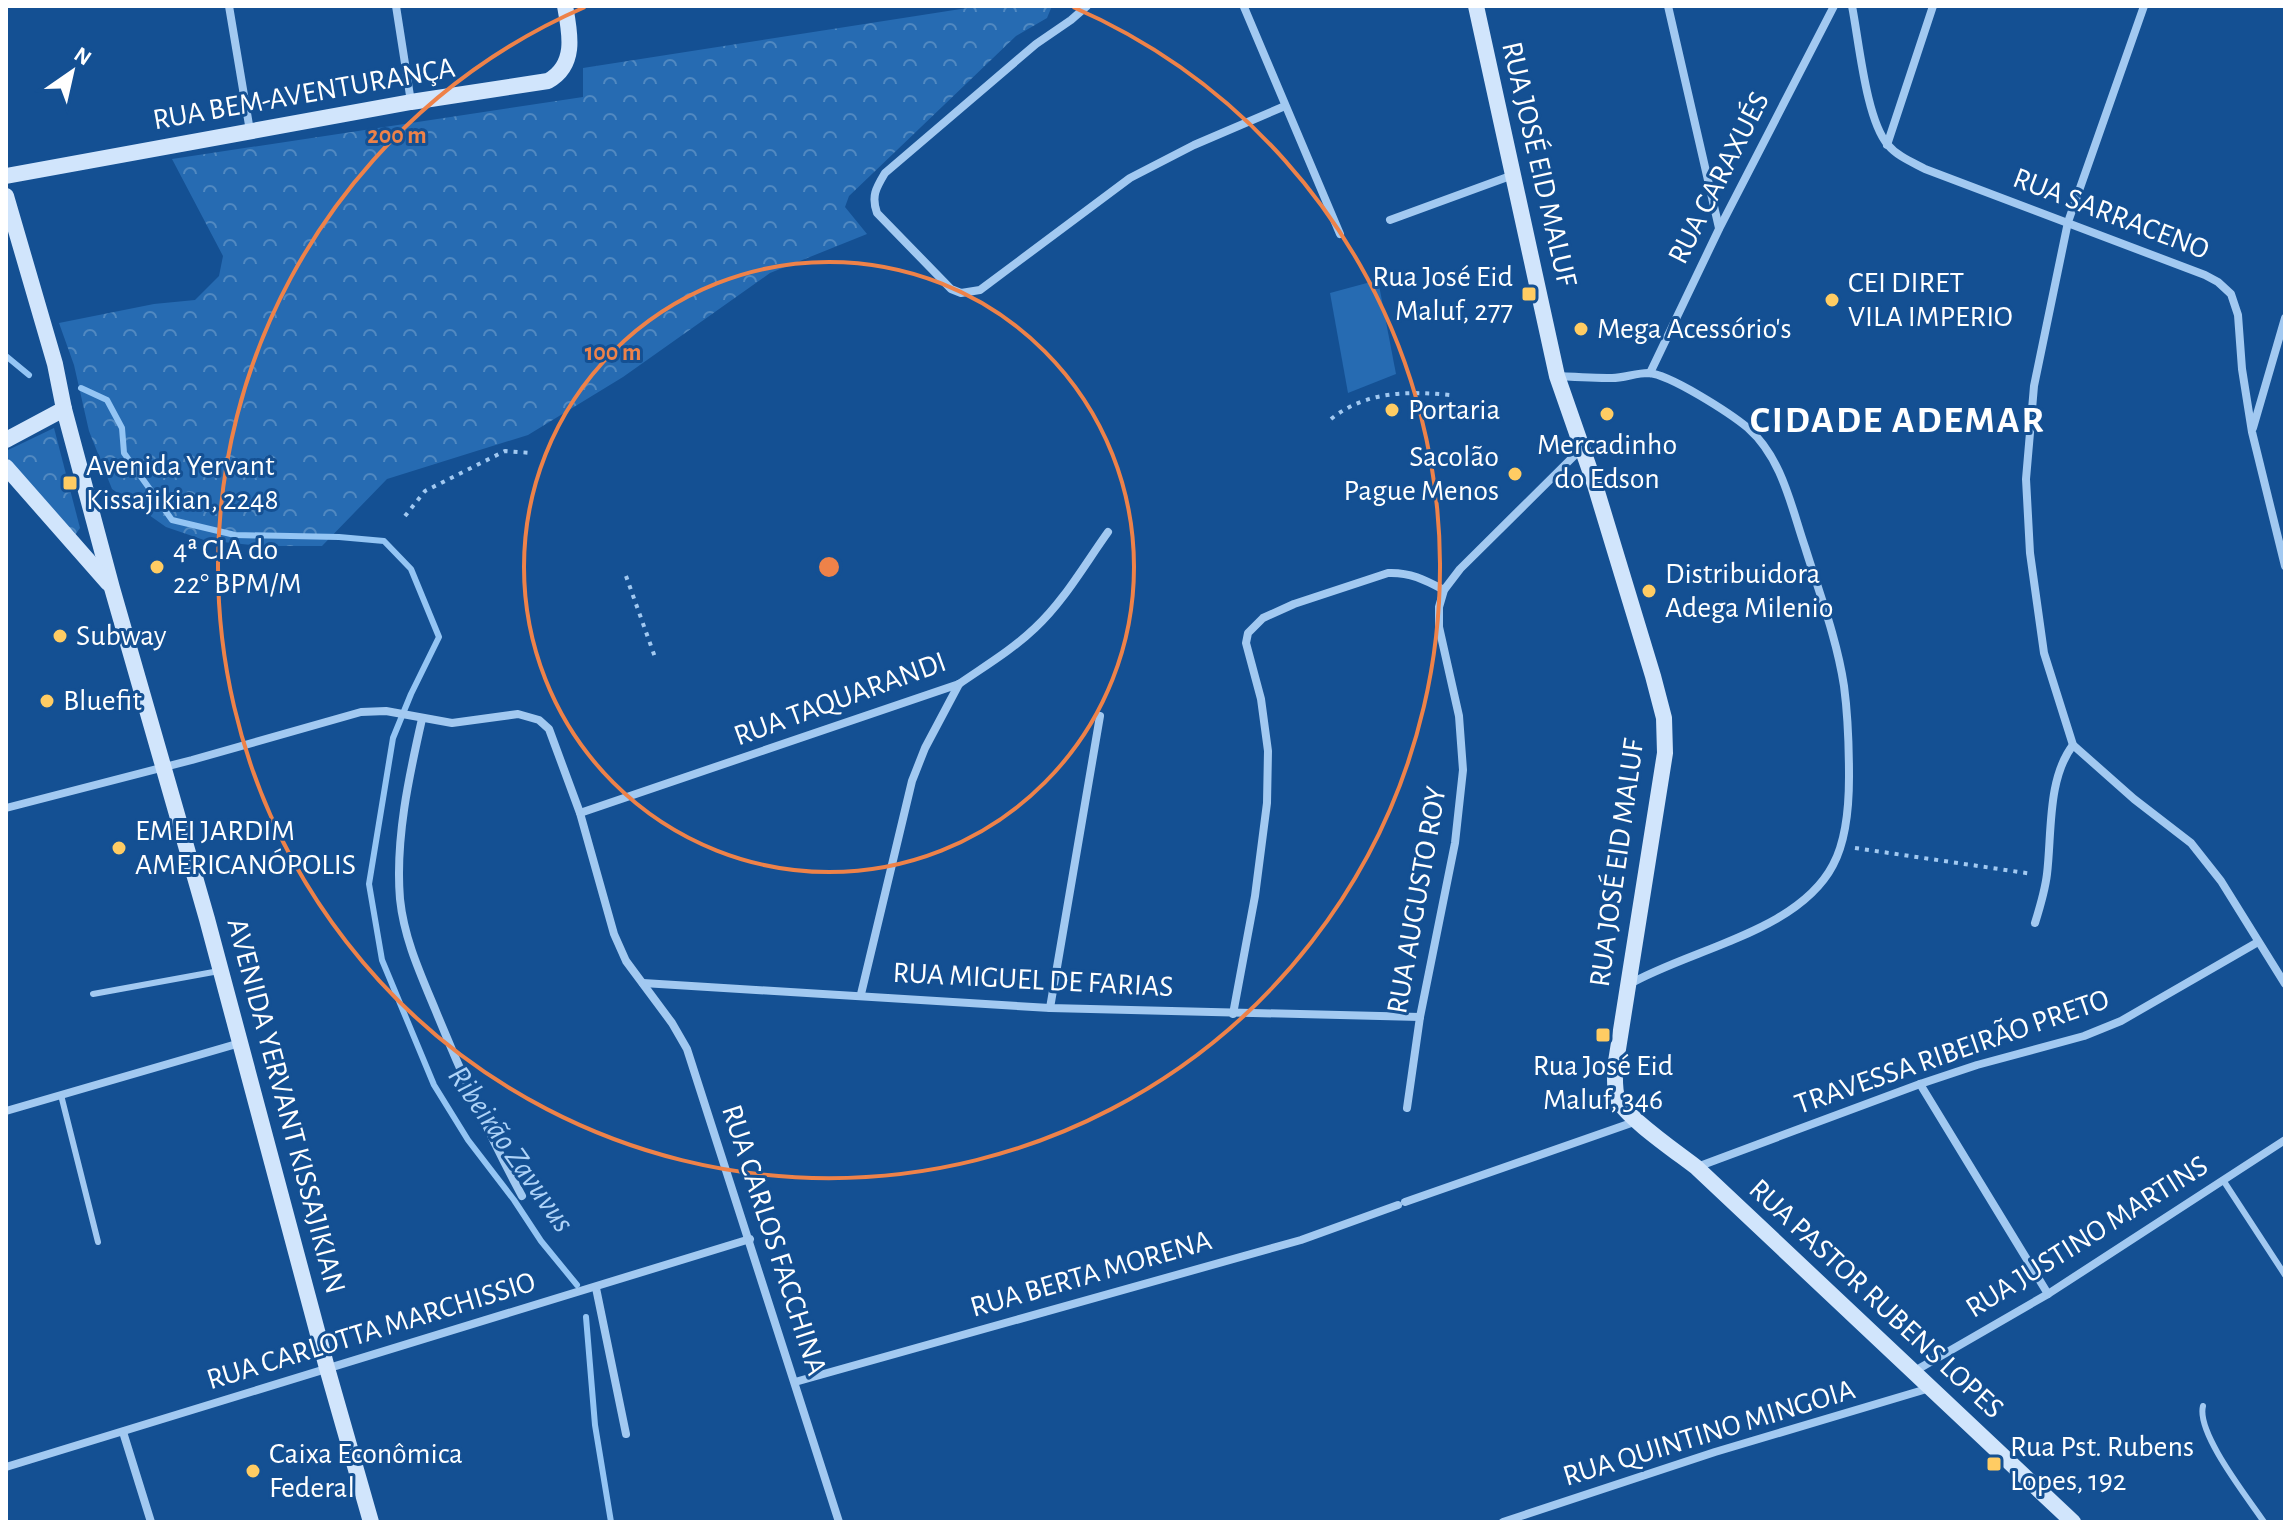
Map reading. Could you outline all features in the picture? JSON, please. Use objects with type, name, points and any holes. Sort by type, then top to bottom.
[{"type":"street","points":[[229,6],[251,132]]},
{"type":"street","points":[[396,6],[411,102]]},
{"type":"street","name":"RUA BEM-AVENTURANÇA","points":[[6,176],[411,102],[548,81],[562,71],[569,53],[570,35],[565,6]]},
{"type":"street","points":[[1087,6],[1036,44],[885,173],[875,190],[873,201],[877,213],[951,289],[961,293],[980,290],[1130,178],[1194,145],[1285,106]]},
{"type":"street","points":[[1244,6],[1340,234]]},
{"type":"street","name":"RUA JOSÉ EID MALUF","points":[[1476,6],[1557,376],[1664,718],[1665,753],[1615,1083],[1618,1101],[1637,1121]]},
{"type":"street","points":[[1668,6],[1719,229]]},
{"type":"street","name":"RUA CARAXUÉS","points":[[1650,373],[1719,229],[1834,6]]},
{"type":"street","points":[[1852,6],[1871,108],[1887,145]]},
{"type":"street","points":[[1887,145],[1933,6]]},
{"type":"street","points":[[2144,6],[2068,222],[2034,386],[2026,479],[2030,553],[2044,653],[2073,745],[2134,799],[2191,843],[2221,881],[2285,984]]},
{"type":"street","name":"RUA SARRACENO","points":[[1887,145],[1925,169],[2205,275],[2231,294],[2238,315],[2252,432],[2285,566]]},
{"type":"street","points":[[1390,220],[1513,175]]},
{"type":"street","name":"AVENIDA YERVANT KISSAJIKIAN","points":[[6,196],[55,364],[112,588],[222,971],[371,1522]]},
{"type":"street","points":[[2252,432],[2285,318]]},
{"type":"street","points":[[1557,376],[1615,378],[1650,373],[1673,381],[1749,429],[1769,453],[1785,485],[1830,625],[1844,686],[1849,805],[1840,846],[1833,865],[1820,884],[1801,902],[1766,925],[1654,970],[1628,985]]},
{"type":"street","points":[[6,440],[64,409]]},
{"type":"street","points":[[1233,1014],[1255,896],[1267,803],[1268,751],[1261,699],[1246,643],[1248,633],[1263,618],[1294,604],[1388,573],[1421,577],[1444,590],[1460,569],[1581,448]]},
{"type":"street","points":[[6,467],[112,588]]},
{"type":"street","name":"RUA TAQUARANDI","points":[[580,813],[959,684],[1008,651],[1036,627],[1059,601],[1108,532]]},
{"type":"street","name":"RUA AUGUSTO ROY","points":[[1407,1108],[1420,1017],[1455,843],[1463,770],[1459,716],[1444,655],[1439,607],[1444,590]]},
{"type":"street","points":[[861,994],[912,781],[925,748],[959,684]]},
{"type":"street","points":[[6,808],[361,712],[386,711],[422,719],[410,772],[401,847],[400,898],[406,938],[456,1061],[489,1134],[522,1196]]},
{"type":"street","name":"RUA CARLOS FACCHINA","points":[[422,719],[452,723],[518,714],[539,720],[549,729],[580,813],[614,934],[626,961],[672,1023],[687,1049],[839,1522]]},
{"type":"street","points":[[1050,1008],[1100,716]]},
{"type":"street","points":[[2035,923],[2047,876],[2060,768],[2073,745]]},
{"type":"street","name":"TRAVESSA RIBEIRÃO PRETO","points":[[1696,1167],[1920,1084],[2084,1036],[2121,1021],[2258,942]]},
{"type":"street","name":"RUA MIGUEL DE FARIAS","points":[[643,983],[1050,1008],[1420,1017]]},
{"type":"street","points":[[6,1111],[241,1042]]},
{"type":"street","points":[[1920,1084],[2048,1294]]},
{"type":"street","name":"RUA PASTOR RUBENS LOPES","points":[[1637,1121],[1696,1167],[2073,1522]]},
{"type":"street","name":"RUA BERTA MORENA","points":[[795,1382],[1301,1240],[1637,1121]]},
{"type":"street","name":"RUA JUSTINO MARTINS","points":[[1912,1372],[2048,1294],[2285,1140]]},
{"type":"street","name":"RUA CARLOTTA MARCHISSIO","points":[[6,1467],[750,1239]]},
{"type":"street","points":[[596,1288],[626,1434]]},
{"type":"street","name":"RUA QUINTINO MINGOIA","points":[[1503,1522],[1715,1452],[1930,1388]]},
{"type":"street","points":[[123,1432],[151,1522]]},
{"type":"lane","points":[[93,994],[222,971]]},
{"type":"lane","points":[[61,1095],[98,1242]]},
{"type":"lane","points":[[2223,1180],[2285,1275]]},
{"type":"lane","points":[[2203,1406],[2202,1421],[2211,1440],[2264,1522]]},
{"type":"path","points":[[1331,419],[1347,406],[1377,396],[1410,392],[1450,395]]},
{"type":"path","points":[[405,516],[425,491],[505,451],[532,453]]},
{"type":"path","points":[[626,576],[656,660]]},
{"type":"path","points":[[1840,846],[2047,876]]},
{"type":"green space","points":[[980,6],[1052,6],[1047,18],[1016,36],[849,196],[845,207],[867,234],[770,273],[623,377],[528,435],[387,479],[322,546],[260,546],[204,540],[166,527],[112,489],[89,431],[74,365],[59,323],[154,304],[195,300],[219,276],[223,256],[172,159],[583,97],[583,68]]},
{"type":"green space","points":[[1378,280],[1396,374],[1348,393],[1330,293]]},
{"type":"green space","points":[[54,428],[80,528],[75,535],[6,456],[6,451]]},
{"type":"waterway","name":"Ribeirão Zavuvus","points":[[6,356],[29,375]]},
{"type":"waterway","name":"Ribeirão Zavuvus","points":[[81,388],[107,400],[122,428],[124,453],[172,520],[235,535],[384,541],[411,569],[439,637],[393,738],[369,884],[382,960],[434,1085],[468,1140],[577,1285]]},
{"type":"waterway","name":"Ribeirão Zavuvus","points":[[586,1317],[595,1425],[611,1522]]},
{"type":"place","name":"Rua José Eid Maluf, 277","points":[[1529,294]]},
{"type":"place","name":"CEI DIRET VILA IMPERIO","points":[[1832,300]]},
{"type":"place","name":"Mega Acessório's","points":[[1581,329]]},
{"type":"place","name":"Portaria","points":[[1392,410]]},
{"type":"place","name":"Mercadinho do Edson","points":[[1607,414]]},
{"type":"place","name":"Sacolão Pague Menos","points":[[1515,474]]},
{"type":"place","name":"Avenida Yervant Kissajikian, 2248","points":[[70,483]]},
{"type":"place","name":"4ª CIA do 22° BPM/M","points":[[157,567]]},
{"type":"place","name":"Distribuidora Adega Milenio","points":[[1649,591]]},
{"type":"place","name":"Subway","points":[[60,636]]},
{"type":"place","name":"Bluefit","points":[[47,701]]},
{"type":"place","name":"EMEI JARDIM AMERICANÓPOLIS","points":[[119,848]]},
{"type":"place","name":"Rua José Eid Maluf, 346","points":[[1603,1035]]},
{"type":"place","name":"Rua Pst. Rubens Lopes, 192","points":[[1994,1464]]},
{"type":"place","name":"Caixa Econômica Federal","points":[[253,1471]]},
{"type":"district","name":"CIDADE ADEMAR","points":[[1898,421]]}]
